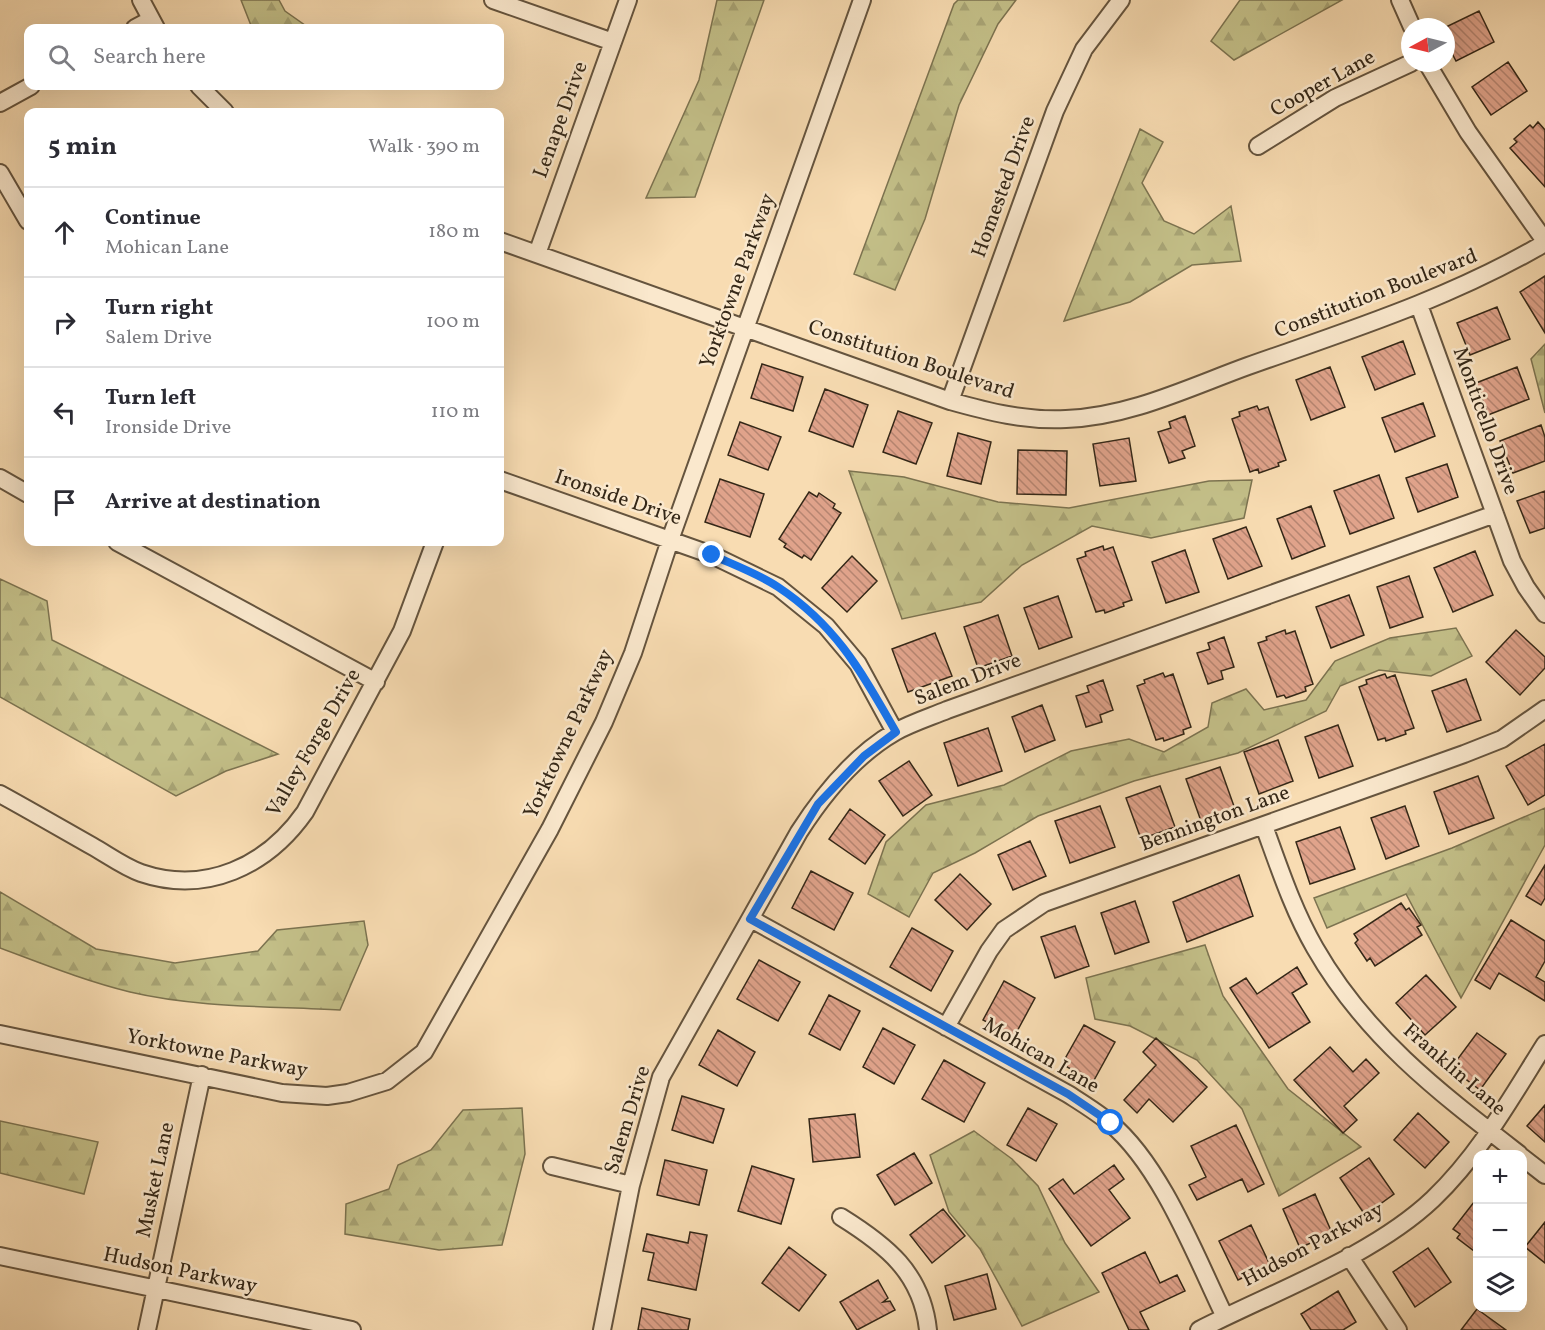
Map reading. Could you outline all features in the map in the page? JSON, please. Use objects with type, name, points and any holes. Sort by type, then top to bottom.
[{"type":"street","points":[[141,0],[153,24]]},
{"type":"street","points":[[493,0],[613,42]]},
{"type":"street","name":"Lenape Drive","points":[[537,254],[628,0]]},
{"type":"street","name":"Yorktowne Parkway","points":[[0,1034],[282,1093],[327,1096],[348,1093],[387,1081],[424,1052],[550,829],[604,722],[633,653],[670,540],[862,0]]},
{"type":"street","name":"Homested Drive","points":[[950,401],[1058,103],[1084,49],[1121,0]]},
{"type":"street","points":[[1400,0],[1408,18]]},
{"type":"street","name":"Cooper Lane","points":[[1258,146],[1335,98],[1401,68]]},
{"type":"street","points":[[1432,72],[1468,132],[1545,242]]},
{"type":"street","points":[[0,102],[24,90]]},
{"type":"street","points":[[204,90],[221,108]]},
{"type":"street","points":[[0,172],[24,214]]},
{"type":"street","name":"Constitution Boulevard","points":[[504,242],[950,401],[1005,416],[1041,420],[1114,413],[1419,305],[1493,273],[1545,242]]},
{"type":"street","name":"Monticello Drive","points":[[1419,305],[1512,561],[1526,587],[1545,614]]},
{"type":"street","points":[[0,478],[24,492]]},
{"type":"street","name":"Ironside Drive","points":[[504,481],[712,555],[778,587],[826,626],[858,664],[896,732]]},
{"type":"street","name":"Salem Drive","points":[[602,1330],[631,1185],[662,1077],[750,919],[818,804],[864,756],[896,732],[946,710],[1495,514]]},
{"type":"street","points":[[124,546],[376,682]]},
{"type":"street","name":"Valley Forge Drive","points":[[0,794],[140,872],[181,882],[226,875],[270,851],[290,833],[304,812],[376,682],[402,631],[434,546]]},
{"type":"street","name":"Bennington Lane","points":[[946,1027],[989,951],[1004,930],[1044,903],[1502,739],[1545,710]]},
{"type":"street","name":"Franklin Lane","points":[[1264,826],[1288,894],[1314,947],[1336,983],[1364,1020],[1428,1084],[1513,1150]]},
{"type":"street","name":"Mohican Lane","points":[[750,919],[1068,1094],[1111,1123],[1138,1153],[1169,1202],[1225,1317]]},
{"type":"street","name":"Hudson Parkway","points":[[1199,1330],[1349,1256],[1408,1220],[1433,1199],[1465,1166],[1490,1132],[1545,1044]]},
{"type":"street","name":"Musket Lane","points":[[147,1330],[202,1076]]},
{"type":"street","name":"Franklin Lane","points":[[1527,1161],[1545,1175]]},
{"type":"street","points":[[552,1166],[631,1185]]},
{"type":"street","points":[[841,1217],[887,1248],[907,1272],[921,1297],[928,1330]]},
{"type":"street","name":"Hudson Parkway","points":[[0,1256],[352,1330]]},
{"type":"street","points":[[1349,1256],[1398,1330]]},
{"type":"green space","points":[[241,0],[279,0],[285,11],[303,24],[250,24]]},
{"type":"green space","points":[[717,0],[764,0],[695,197],[646,198],[699,80]]},
{"type":"green space","points":[[958,0],[1016,0],[998,24],[959,105],[925,219],[895,290],[854,274],[954,4]]},
{"type":"green space","points":[[1240,0],[1342,0],[1234,60],[1211,41]]},
{"type":"green space","points":[[1140,129],[1163,142],[1142,183],[1164,221],[1194,234],[1231,206],[1241,261],[1192,265],[1130,302],[1064,321]]},
{"type":"green space","points":[[1545,344],[1545,413],[1531,359]]},
{"type":"green space","points":[[849,471],[904,477],[998,502],[1069,508],[1209,481],[1252,480],[1244,518],[1151,538],[1092,526],[1022,565],[981,602],[902,619]]},
{"type":"green space","points":[[0,579],[47,601],[52,640],[278,754],[226,771],[176,796],[0,697]]},
{"type":"green space","points":[[1456,628],[1472,656],[1431,676],[1379,670],[1340,686],[1326,711],[1238,753],[1134,781],[1038,816],[975,853],[933,873],[909,917],[868,894],[886,842],[926,805],[1004,785],[1071,751],[1129,739],[1164,752],[1208,727],[1212,703],[1246,689],[1264,710],[1306,700],[1335,661],[1390,638]]},
{"type":"green space","points":[[1545,808],[1545,845],[1461,998],[1406,894],[1327,928],[1314,898],[1452,848]]},
{"type":"green space","points":[[0,892],[96,949],[175,963],[258,951],[277,930],[364,921],[368,945],[340,1010],[235,1006],[182,1001],[113,988],[0,948]]},
{"type":"green space","points":[[1205,945],[1223,996],[1288,1089],[1361,1147],[1279,1196],[1242,1109],[1197,1060],[1130,1026],[1095,1019],[1086,978]]},
{"type":"green space","points":[[522,1108],[525,1154],[502,1245],[439,1250],[345,1234],[346,1204],[389,1189],[398,1165],[431,1150],[463,1110]]},
{"type":"green space","points":[[0,1121],[98,1142],[84,1194],[0,1173]]},
{"type":"green space","points":[[974,1131],[1012,1159],[1038,1186],[1065,1243],[1099,1292],[1022,1326],[980,1249],[949,1212],[930,1155]]},
{"type":"building","points":[[1479,11],[1494,42],[1456,61],[1455,23]]},
{"type":"building","points":[[1508,62],[1527,91],[1491,115],[1472,87]]},
{"type":"building","points":[[1538,122],[1545,130],[1545,187],[1510,148],[1517,142],[1514,139],[1530,125],[1533,128]]},
{"type":"building","points":[[1545,276],[1545,333],[1520,292]]},
{"type":"building","points":[[1497,307],[1510,339],[1470,355],[1457,323]]},
{"type":"building","points":[[1403,341],[1415,374],[1375,390],[1362,357]]},
{"type":"building","points":[[762,364],[803,377],[793,411],[751,398]]},
{"type":"building","points":[[1330,367],[1345,407],[1311,420],[1296,380]]},
{"type":"building","points":[[1517,367],[1529,399],[1488,415],[1476,383]]},
{"type":"building","points":[[825,389],[868,405],[853,447],[809,431]]},
{"type":"building","points":[[1423,403],[1435,436],[1395,452],[1382,418]]},
{"type":"building","points":[[1257,406],[1259,410],[1268,407],[1286,460],[1278,463],[1279,466],[1259,473],[1258,469],[1250,472],[1232,419],[1240,416],[1239,412]]},
{"type":"building","points":[[898,411],[932,423],[916,464],[883,452]]},
{"type":"building","points":[[1185,416],[1195,446],[1182,451],[1185,458],[1169,463],[1158,432],[1171,428],[1169,422]]},
{"type":"building","points":[[740,422],[781,437],[768,470],[728,455]]},
{"type":"building","points":[[1541,425],[1545,437],[1545,461],[1513,473],[1500,441]]},
{"type":"building","points":[[958,433],[991,442],[981,484],[947,476]]},
{"type":"building","points":[[1129,438],[1136,481],[1100,486],[1093,444]]},
{"type":"building","points":[[1018,450],[1067,451],[1066,495],[1017,494]]},
{"type":"building","points":[[1447,464],[1458,497],[1418,512],[1406,478]]},
{"type":"building","points":[[1379,475],[1394,518],[1350,534],[1334,491]]},
{"type":"building","points":[[720,479],[764,494],[750,537],[705,522]]},
{"type":"building","points":[[1545,491],[1545,528],[1530,533],[1517,501]]},
{"type":"building","points":[[809,492],[817,497],[819,493],[835,504],[833,508],[841,513],[811,560],[804,555],[802,558],[784,547],[786,544],[779,539]]},
{"type":"building","points":[[1311,506],[1325,546],[1292,559],[1277,519]]},
{"type":"building","points":[[1246,527],[1262,566],[1228,579],[1213,539]]},
{"type":"building","points":[[1103,546],[1104,550],[1113,547],[1132,600],[1123,603],[1124,606],[1105,613],[1104,610],[1096,612],[1077,559],[1086,556],[1085,552]]},
{"type":"building","points":[[1185,550],[1199,592],[1166,603],[1152,562]]},
{"type":"building","points":[[1475,551],[1493,595],[1453,612],[1434,568]]},
{"type":"building","points":[[852,556],[877,581],[847,612],[822,588]]},
{"type":"building","points":[[1409,576],[1423,617],[1390,628],[1377,587]]},
{"type":"building","points":[[1349,595],[1364,635],[1331,648],[1316,607]]},
{"type":"building","points":[[1058,596],[1072,637],[1039,649],[1024,608]]},
{"type":"building","points":[[998,615],[1012,656],[978,668],[964,627]]},
{"type":"building","points":[[1285,630],[1286,634],[1295,631],[1313,684],[1305,687],[1306,691],[1286,698],[1284,695],[1277,697],[1258,643],[1267,640],[1266,637]]},
{"type":"building","points":[[1516,630],[1545,657],[1545,668],[1520,695],[1486,662]]},
{"type":"building","points":[[935,633],[952,676],[908,692],[892,649]]},
{"type":"building","points":[[1224,637],[1234,667],[1221,671],[1223,679],[1208,684],[1197,653],[1210,649],[1208,643]]},
{"type":"building","points":[[1163,673],[1165,677],[1173,674],[1191,727],[1183,730],[1184,734],[1164,741],[1163,738],[1156,740],[1137,686],[1145,683],[1144,680]]},
{"type":"building","points":[[1385,674],[1387,678],[1395,675],[1414,728],[1405,731],[1406,734],[1386,741],[1385,738],[1378,740],[1359,687],[1367,684],[1366,680]]},
{"type":"building","points":[[1466,679],[1481,720],[1447,732],[1432,691]]},
{"type":"building","points":[[1103,680],[1113,710],[1100,715],[1102,722],[1086,727],[1076,696],[1089,692],[1087,686]]},
{"type":"building","points":[[1042,705],[1055,740],[1025,752],[1012,717]]},
{"type":"building","points":[[1338,725],[1353,766],[1319,778],[1305,737]]},
{"type":"building","points":[[988,728],[1002,771],[958,786],[944,743]]},
{"type":"building","points":[[1278,740],[1293,781],[1259,794],[1244,752]]},
{"type":"building","points":[[1545,744],[1545,795],[1528,805],[1506,766]]},
{"type":"building","points":[[909,761],[932,795],[903,816],[879,781]]},
{"type":"building","points":[[1220,767],[1235,809],[1201,821],[1186,779]]},
{"type":"building","points":[[1478,776],[1494,818],[1449,834],[1434,792]]},
{"type":"building","points":[[1160,786],[1175,827],[1141,839],[1126,798]]},
{"type":"building","points":[[1100,806],[1115,847],[1070,863],[1055,821]]},
{"type":"building","points":[[1405,806],[1419,846],[1386,859],[1371,818]]},
{"type":"building","points":[[850,809],[885,835],[865,864],[829,839]]},
{"type":"building","points":[[1340,827],[1355,869],[1310,884],[1296,842]]},
{"type":"building","points":[[1030,841],[1046,876],[1013,890],[998,855]]},
{"type":"building","points":[[1545,865],[1545,898],[1541,905],[1526,896]]},
{"type":"building","points":[[811,871],[853,893],[834,930],[792,908]]},
{"type":"building","points":[[960,874],[991,904],[967,930],[935,900]]},
{"type":"building","points":[[1239,875],[1253,916],[1187,942],[1173,902]]},
{"type":"building","points":[[1135,901],[1149,942],[1115,954],[1101,913]]},
{"type":"building","points":[[1401,903],[1406,910],[1409,908],[1421,925],[1417,927],[1422,935],[1375,966],[1370,958],[1367,961],[1355,943],[1358,940],[1354,934]]},
{"type":"building","points":[[1511,920],[1545,941],[1545,961],[1536,977],[1545,982],[1545,1001],[1499,973],[1490,989],[1475,980]]},
{"type":"building","points":[[1075,926],[1089,966],[1055,978],[1041,937]]},
{"type":"building","points":[[912,928],[953,951],[931,991],[890,967]]},
{"type":"building","points":[[759,960],[800,982],[778,1021],[737,999]]},
{"type":"building","points":[[1297,967],[1307,984],[1292,993],[1310,1022],[1269,1048],[1230,988],[1246,978],[1257,994]]},
{"type":"building","points":[[1426,975],[1456,1007],[1425,1035],[1396,1003]]},
{"type":"building","points":[[1004,981],[1035,998],[1014,1037],[983,1020]]},
{"type":"building","points":[[829,995],[860,1011],[840,1050],[809,1034]]},
{"type":"building","points":[[1084,1025],[1115,1042],[1093,1082],[1062,1064]]},
{"type":"building","points":[[883,1028],[915,1045],[894,1084],[863,1067]]},
{"type":"building","points":[[718,1030],[755,1052],[737,1086],[699,1065]]},
{"type":"building","points":[[1477,1033],[1506,1054],[1480,1090],[1451,1068]]},
{"type":"building","points":[[1156,1038],[1207,1087],[1173,1122],[1149,1099],[1137,1113],[1124,1100],[1156,1065],[1143,1052]]},
{"type":"building","points":[[1330,1047],[1353,1072],[1366,1059],[1379,1073],[1344,1106],[1357,1120],[1343,1133],[1294,1080]]},
{"type":"building","points":[[944,1060],[985,1083],[964,1122],[922,1099]]},
{"type":"building","points":[[682,1096],[724,1109],[713,1143],[672,1130]]},
{"type":"building","points":[[1545,1105],[1545,1142],[1527,1126]]},
{"type":"building","points":[[1028,1108],[1057,1124],[1036,1161],[1007,1145]]},
{"type":"building","points":[[1418,1113],[1449,1142],[1425,1168],[1394,1140]]},
{"type":"building","points":[[855,1114],[860,1157],[813,1162],[809,1119]]},
{"type":"building","points":[[1236,1125],[1264,1184],[1248,1192],[1242,1179],[1197,1200],[1189,1185],[1206,1177],[1191,1146]]},
{"type":"building","points":[[914,1153],[932,1183],[895,1205],[877,1175]]},
{"type":"building","points":[[1369,1158],[1394,1194],[1365,1215],[1340,1178]]},
{"type":"building","points":[[665,1160],[707,1170],[699,1205],[657,1195]]},
{"type":"building","points":[[1114,1165],[1124,1179],[1109,1190],[1130,1218],[1091,1246],[1049,1189],[1063,1179],[1074,1194]]},
{"type":"building","points":[[752,1166],[794,1179],[781,1224],[738,1211]]},
{"type":"building","points":[[1315,1194],[1332,1233],[1300,1248],[1283,1209]]},
{"type":"building","points":[[1473,1203],[1473,1250],[1457,1238],[1460,1234],[1453,1229]]},
{"type":"building","points":[[943,1209],[965,1236],[932,1263],[910,1235]]},
{"type":"building","points":[[1545,1222],[1545,1263],[1527,1249],[1527,1244]]},
{"type":"building","points":[[1251,1225],[1270,1265],[1238,1280],[1219,1241]]},
{"type":"building","points":[[690,1232],[707,1235],[696,1290],[648,1280],[654,1253],[643,1251],[647,1234],[688,1243]]},
{"type":"building","points":[[789,1247],[826,1275],[799,1311],[762,1283]]},
{"type":"building","points":[[1428,1248],[1451,1282],[1415,1307],[1393,1272]]},
{"type":"building","points":[[1145,1252],[1160,1283],[1177,1275],[1185,1291],[1140,1312],[1149,1330],[1129,1330],[1102,1273]]},
{"type":"building","points":[[987,1274],[996,1309],[954,1320],[945,1286]]},
{"type":"building","points":[[878,1280],[888,1298],[883,1302],[890,1301],[895,1310],[857,1330],[840,1302]]},
{"type":"building","points":[[1338,1291],[1356,1322],[1343,1330],[1311,1330],[1301,1314]]},
{"type":"building","points":[[642,1308],[690,1319],[688,1330],[638,1330]]},
{"type":"building","points":[[1475,1312],[1481,1312],[1506,1330],[1461,1330]]},
{"type":"route","points":[[712,555],[778,587],[826,626],[858,664],[896,732],[840,778],[818,804],[750,919],[1068,1094],[1111,1123]]}]
